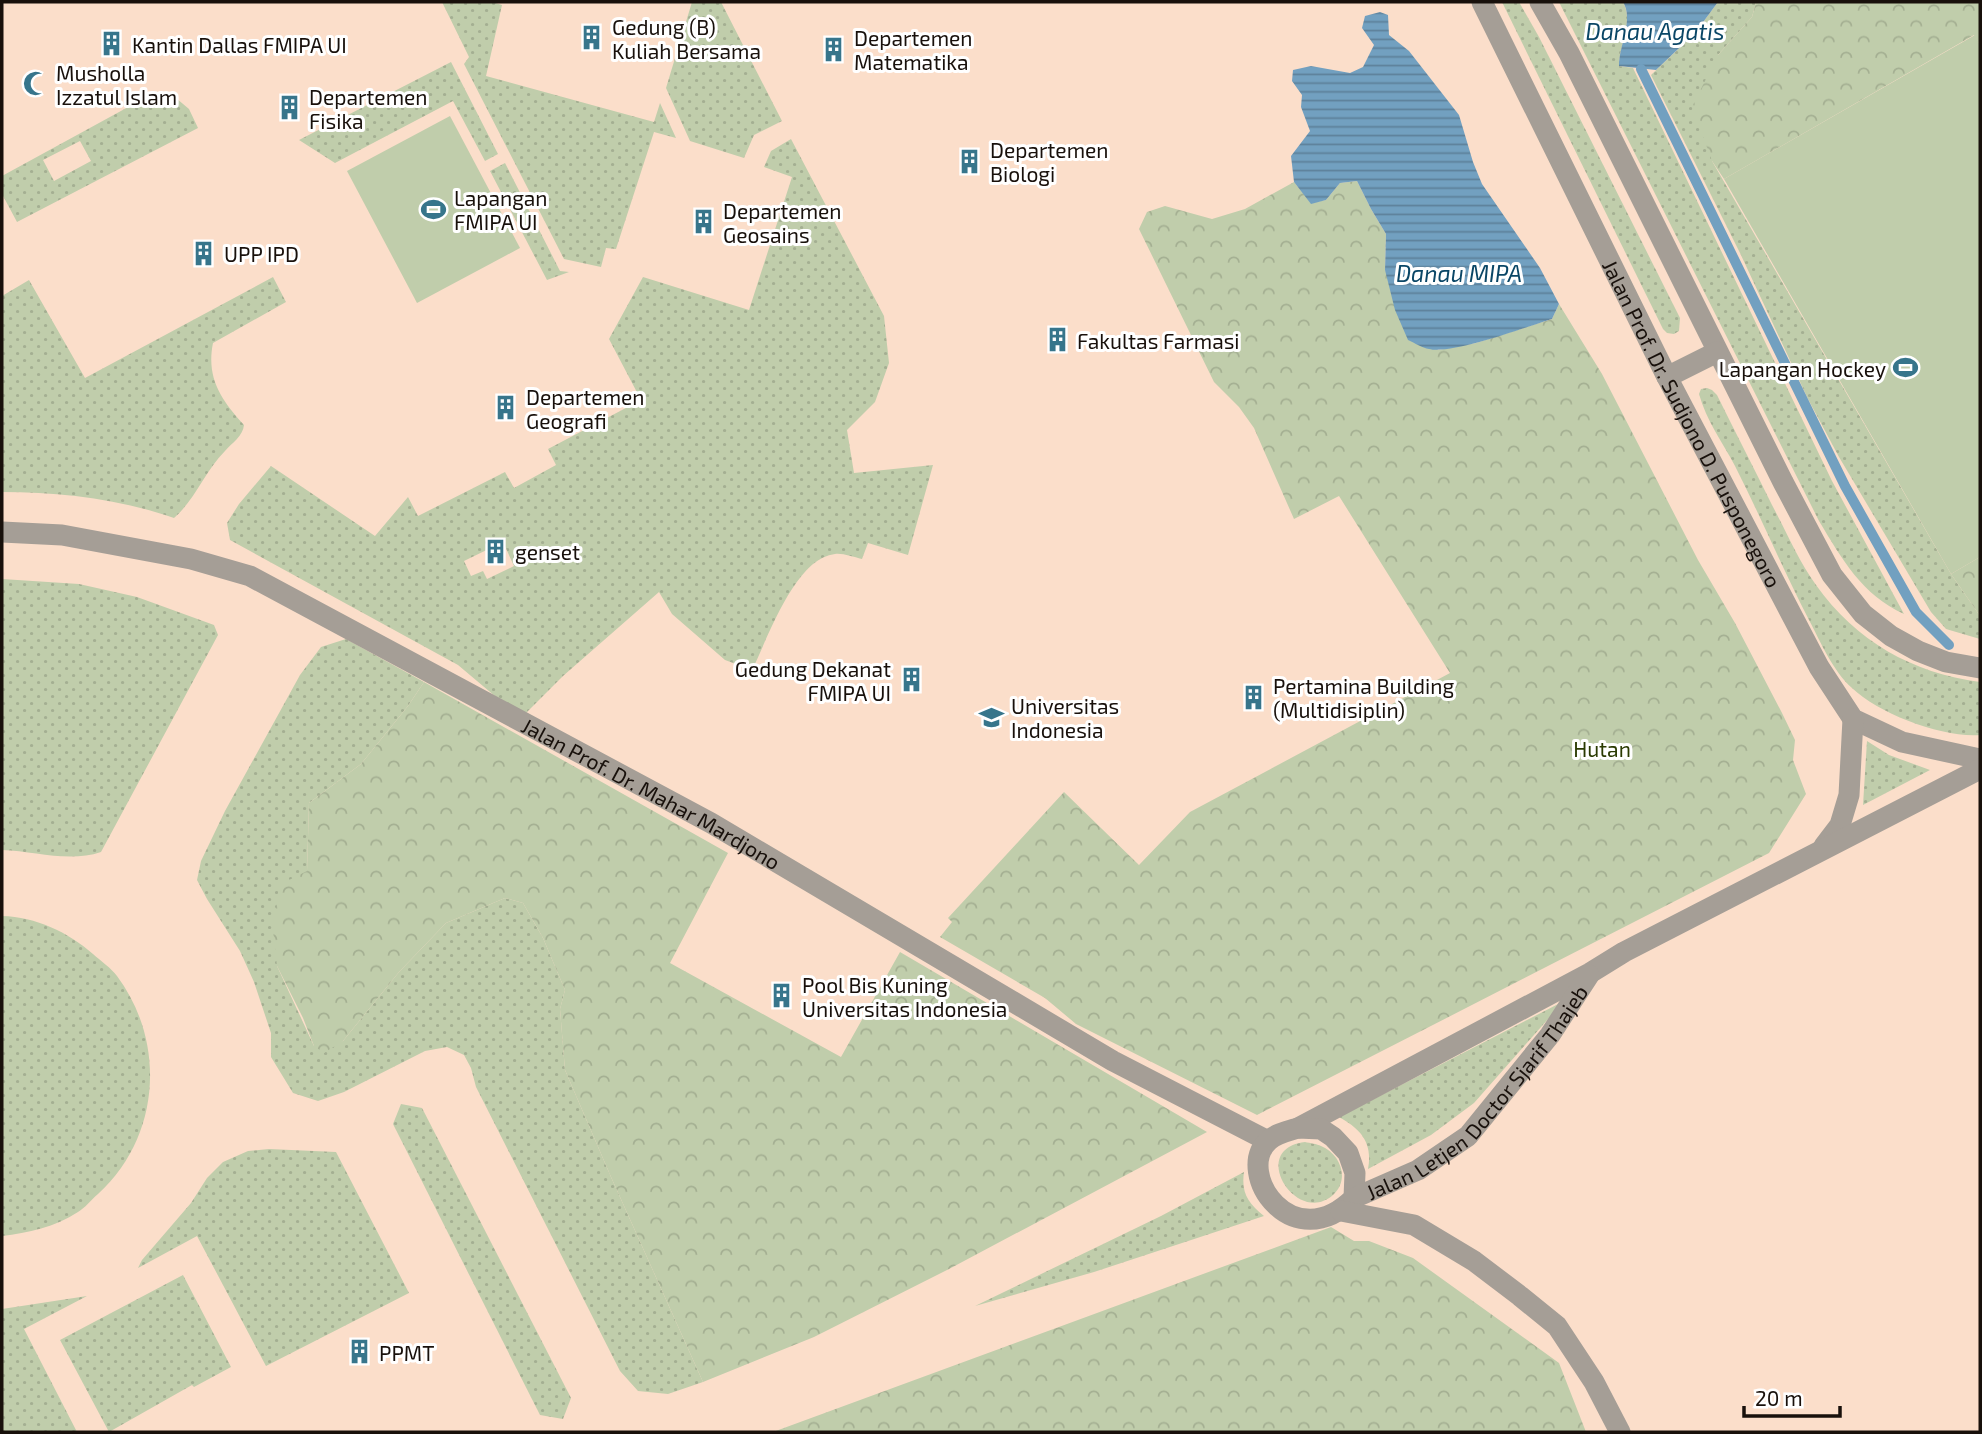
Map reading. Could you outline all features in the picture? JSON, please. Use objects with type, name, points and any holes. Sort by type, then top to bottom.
[{"type":"street","name":"Jalan Prof. Dr. Sudjono D. Pusponegoro","points":[[1482,2],[1667,377],[1819,667],[1853,719]]},
{"type":"street","points":[[1540,2],[1569,53],[1717,352],[1832,575],[1863,614],[1891,636],[1946,662],[1980,668]]},
{"type":"street","points":[[1667,377],[1717,352]]},
{"type":"street","name":"Jalan Prof. Dr. Mahar Mardjono","points":[[2,532],[62,536],[191,559],[250,576],[711,823],[1113,1061],[1268,1141]]},
{"type":"street","points":[[1853,719],[1902,742],[1980,760]]},
{"type":"street","name":"Jalan Letjen Doctor Sjarif Thajeb","points":[[1818,853],[1840,825],[1849,795],[1853,719]]},
{"type":"street","name":"Jalan Letjen Doctor Sjarif Thajeb","points":[[1298,1128],[1590,973],[1624,952],[1980,769]]},
{"type":"street","name":"Jalan Letjen Doctor Sjarif Thajeb","points":[[1347,1205],[1418,1170],[1468,1136],[1550,1035],[1590,973]]},
{"type":"street","points":[[1347,1205],[1355,1173],[1348,1153],[1321,1129],[1298,1128],[1283,1132],[1268,1141],[1259,1153],[1261,1185],[1273,1203],[1299,1219],[1319,1220],[1347,1205],[1415,1225],[1474,1261],[1520,1296],[1557,1326],[1594,1382],[1620,1432]]},
{"type":"shaded area","name":"Universitas Indonesia","points":[[2,2],[1980,2],[1980,1432],[2,1432]]},
{"type":"green space","points":[[442,2],[492,2],[502,5],[486,76],[654,122],[660,103],[676,138],[654,132],[616,249],[606,248],[601,267],[564,259],[464,64],[469,57]]},
{"type":"green space","points":[[692,2],[721,2],[782,121],[754,135],[744,158],[690,141],[666,88]]},
{"type":"green space","points":[[1502,2],[1519,2],[1539,37],[1680,318],[1679,331],[1674,334],[1663,329]]},
{"type":"green space","points":[[1559,2],[1623,2],[1627,25],[1619,66],[1633,68],[1832,481],[1904,614],[1876,597],[1854,575],[1819,521]]},
{"type":"green space","points":[[1718,2],[1756,2],[1752,17],[1718,55],[1712,161],[1951,574],[1980,616],[1980,639],[1946,629],[1931,612],[1839,457],[1808,399],[1740,253],[1651,75],[1695,33]]},
{"type":"green space","points":[[1756,2],[1980,2],[1980,45],[1974,35],[1724,179],[1712,161],[1692,107],[1718,55],[1752,17]]},
{"type":"green space","name":"Lapangan Hockey","points":[[1975,35],[1980,45],[1980,557],[1951,574],[1724,179]]},
{"type":"green space","points":[[451,62],[498,154],[485,161],[453,101],[335,163],[299,140]]},
{"type":"green space","points":[[170,93],[189,109],[198,128],[17,222],[2,194],[2,176],[151,96]],"holes":[[[80,141],[91,161],[54,181],[43,160]]]},
{"type":"green space","name":"Lapangan FMIPA UI","points":[[450,116],[520,248],[417,303],[347,171]]},
{"type":"green space","points":[[791,139],[884,316],[889,363],[875,402],[847,430],[854,473],[933,465],[908,555],[868,543],[862,559],[835,554],[821,559],[807,569],[784,601],[752,670],[725,660],[672,614],[659,592],[563,676],[521,718],[458,665],[230,540],[227,523],[239,504],[271,466],[375,536],[408,497],[418,516],[505,472],[514,488],[556,465],[548,449],[641,400],[609,339],[643,277],[749,310],[792,177],[764,167],[771,151]],"holes":[[[503,542],[514,566],[487,579],[483,571],[471,576],[464,561]]]},
{"type":"green space","points":[[505,163],[560,271],[569,272],[547,280],[490,171]]},
{"type":"green space","name":"Hutan","points":[[1357,181],[1386,234],[1385,270],[1438,350],[1476,343],[1552,319],[1559,304],[1602,374],[1698,560],[1735,623],[1782,713],[1795,740],[1793,760],[1806,794],[1769,853],[1257,1115],[1076,1024],[1045,998],[940,937],[952,922],[948,918],[1064,792],[1139,865],[1190,812],[1450,673],[1339,496],[1294,519],[1254,428],[1239,407],[1214,382],[1139,229],[1147,212],[1165,206],[1212,219],[1245,209],[1294,182],[1311,203],[1326,200],[1340,183]]},
{"type":"green space","points":[[273,277],[286,302],[213,343],[211,356],[217,388],[228,407],[244,425],[239,436],[218,459],[188,503],[174,518],[89,498],[2,492],[2,296],[29,280],[85,378]]},
{"type":"green space","points":[[1707,388],[1717,395],[1792,545],[1816,585],[1849,623],[1888,651],[1931,671],[1980,682],[1980,735],[1948,733],[1895,715],[1864,698],[1839,673],[1818,638],[1735,466],[1706,413],[1699,394],[1701,389]]},
{"type":"green space","points":[[1980,557],[1980,616],[1951,574]]},
{"type":"green space","points":[[2,579],[79,584],[137,597],[214,625],[218,635],[101,852],[64,856],[2,850]]},
{"type":"green space","points":[[346,639],[424,682],[361,764],[309,803],[307,871],[277,966],[314,1046],[343,1041],[399,972],[446,923],[505,898],[523,903],[543,938],[565,990],[560,1009],[565,1070],[703,1382],[668,1394],[638,1391],[620,1371],[476,1087],[464,1055],[447,1047],[425,1051],[344,1092],[318,1101],[293,1093],[271,1057],[271,1033],[254,982],[240,951],[197,880],[201,861],[225,811],[300,675],[321,647]]},
{"type":"green space","points":[[424,682],[728,853],[670,963],[841,1057],[900,952],[1207,1132],[949,1269],[814,1337],[703,1382],[565,1070],[560,1009],[565,990],[543,938],[523,903],[505,898],[446,923],[399,972],[343,1041],[324,1053],[314,1046],[277,966],[273,930],[279,885],[307,871],[309,803],[361,764]]},
{"type":"green space","points":[[1867,741],[1889,755],[1930,770],[1863,805]]},
{"type":"green space","points":[[2,916],[27,919],[51,927],[83,946],[115,973],[133,1002],[144,1030],[149,1060],[149,1089],[144,1118],[134,1146],[119,1171],[98,1194],[81,1210],[60,1222],[2,1236]]},
{"type":"green space","points":[[1564,1001],[1474,1103],[1431,1135],[1368,1169],[1369,1152],[1364,1138],[1339,1117]]},
{"type":"green space","points":[[401,1104],[422,1108],[571,1398],[563,1419],[540,1415],[393,1124]]},
{"type":"green space","points":[[1305,1142],[1328,1150],[1341,1168],[1338,1189],[1333,1195],[1319,1202],[1305,1201],[1293,1194],[1284,1183],[1279,1170],[1280,1158],[1288,1148]]},
{"type":"green space","points":[[269,1149],[336,1152],[409,1293],[266,1366],[197,1236],[138,1268],[191,1203],[207,1178],[223,1162],[248,1151]]},
{"type":"green space","points":[[1244,1172],[1247,1197],[1264,1216],[1094,1272],[975,1306],[1161,1216]]},
{"type":"green space","points":[[1331,1227],[1354,1241],[1369,1241],[1413,1258],[1559,1363],[1586,1432],[773,1432]]},
{"type":"green space","points":[[183,1275],[231,1367],[194,1387],[192,1385],[109,1432],[60,1340]]},
{"type":"green space","points":[[87,1296],[24,1329],[77,1432],[2,1432],[2,1309]]},
{"type":"water","name":"Danau Agatis","points":[[1623,2],[1718,2],[1695,33],[1656,70],[1619,66],[1627,25]]},
{"type":"water","name":"Danau MIPA","points":[[1380,12],[1388,15],[1389,35],[1409,51],[1459,115],[1482,184],[1540,268],[1559,304],[1552,319],[1454,348],[1440,350],[1421,347],[1408,340],[1395,310],[1385,270],[1386,234],[1357,181],[1340,183],[1326,200],[1311,204],[1294,182],[1291,156],[1310,131],[1301,107],[1302,95],[1292,81],[1293,70],[1311,66],[1350,73],[1363,67],[1374,45],[1362,28],[1365,16]]},
{"type":"waterway","points":[[1641,69],[1845,486],[1916,612],[1949,645]]},
{"type":"place","name":"Gedung (B) Kuliah Bersama","points":[[592,38]]},
{"type":"place","name":"Kantin Dallas FMIPA UI","points":[[112,44]]},
{"type":"place","name":"Departemen Matematika","points":[[834,49]]},
{"type":"place","name":"Musholla Izzatul Islam","points":[[36,84]]},
{"type":"place","name":"Departemen Fisika","points":[[289,108]]},
{"type":"place","name":"Departemen Biologi","points":[[970,161]]},
{"type":"place","name":"Lapangan FMIPA UI","points":[[434,209]]},
{"type":"place","name":"Departemen Geosains","points":[[703,222]]},
{"type":"place","name":"UPP IPD","points":[[204,253]]},
{"type":"place","name":"Fakultas Farmasi","points":[[1057,340]]},
{"type":"place","name":"Lapangan Hockey","points":[[1906,368]]},
{"type":"place","name":"Departemen Geografi","points":[[506,408]]},
{"type":"place","name":"genset","points":[[495,551]]},
{"type":"place","name":"Gedung Dekanat FMIPA UI","points":[[911,680]]},
{"type":"place","name":"Pertamina Building (Multidisiplin)","points":[[1253,697]]},
{"type":"place","name":"Universitas Indonesia","points":[[991,717]]},
{"type":"place","name":"Pool Bis Kuning Universitas Indonesia","points":[[782,996]]},
{"type":"place","name":"PPMT","points":[[359,1352]]}]
